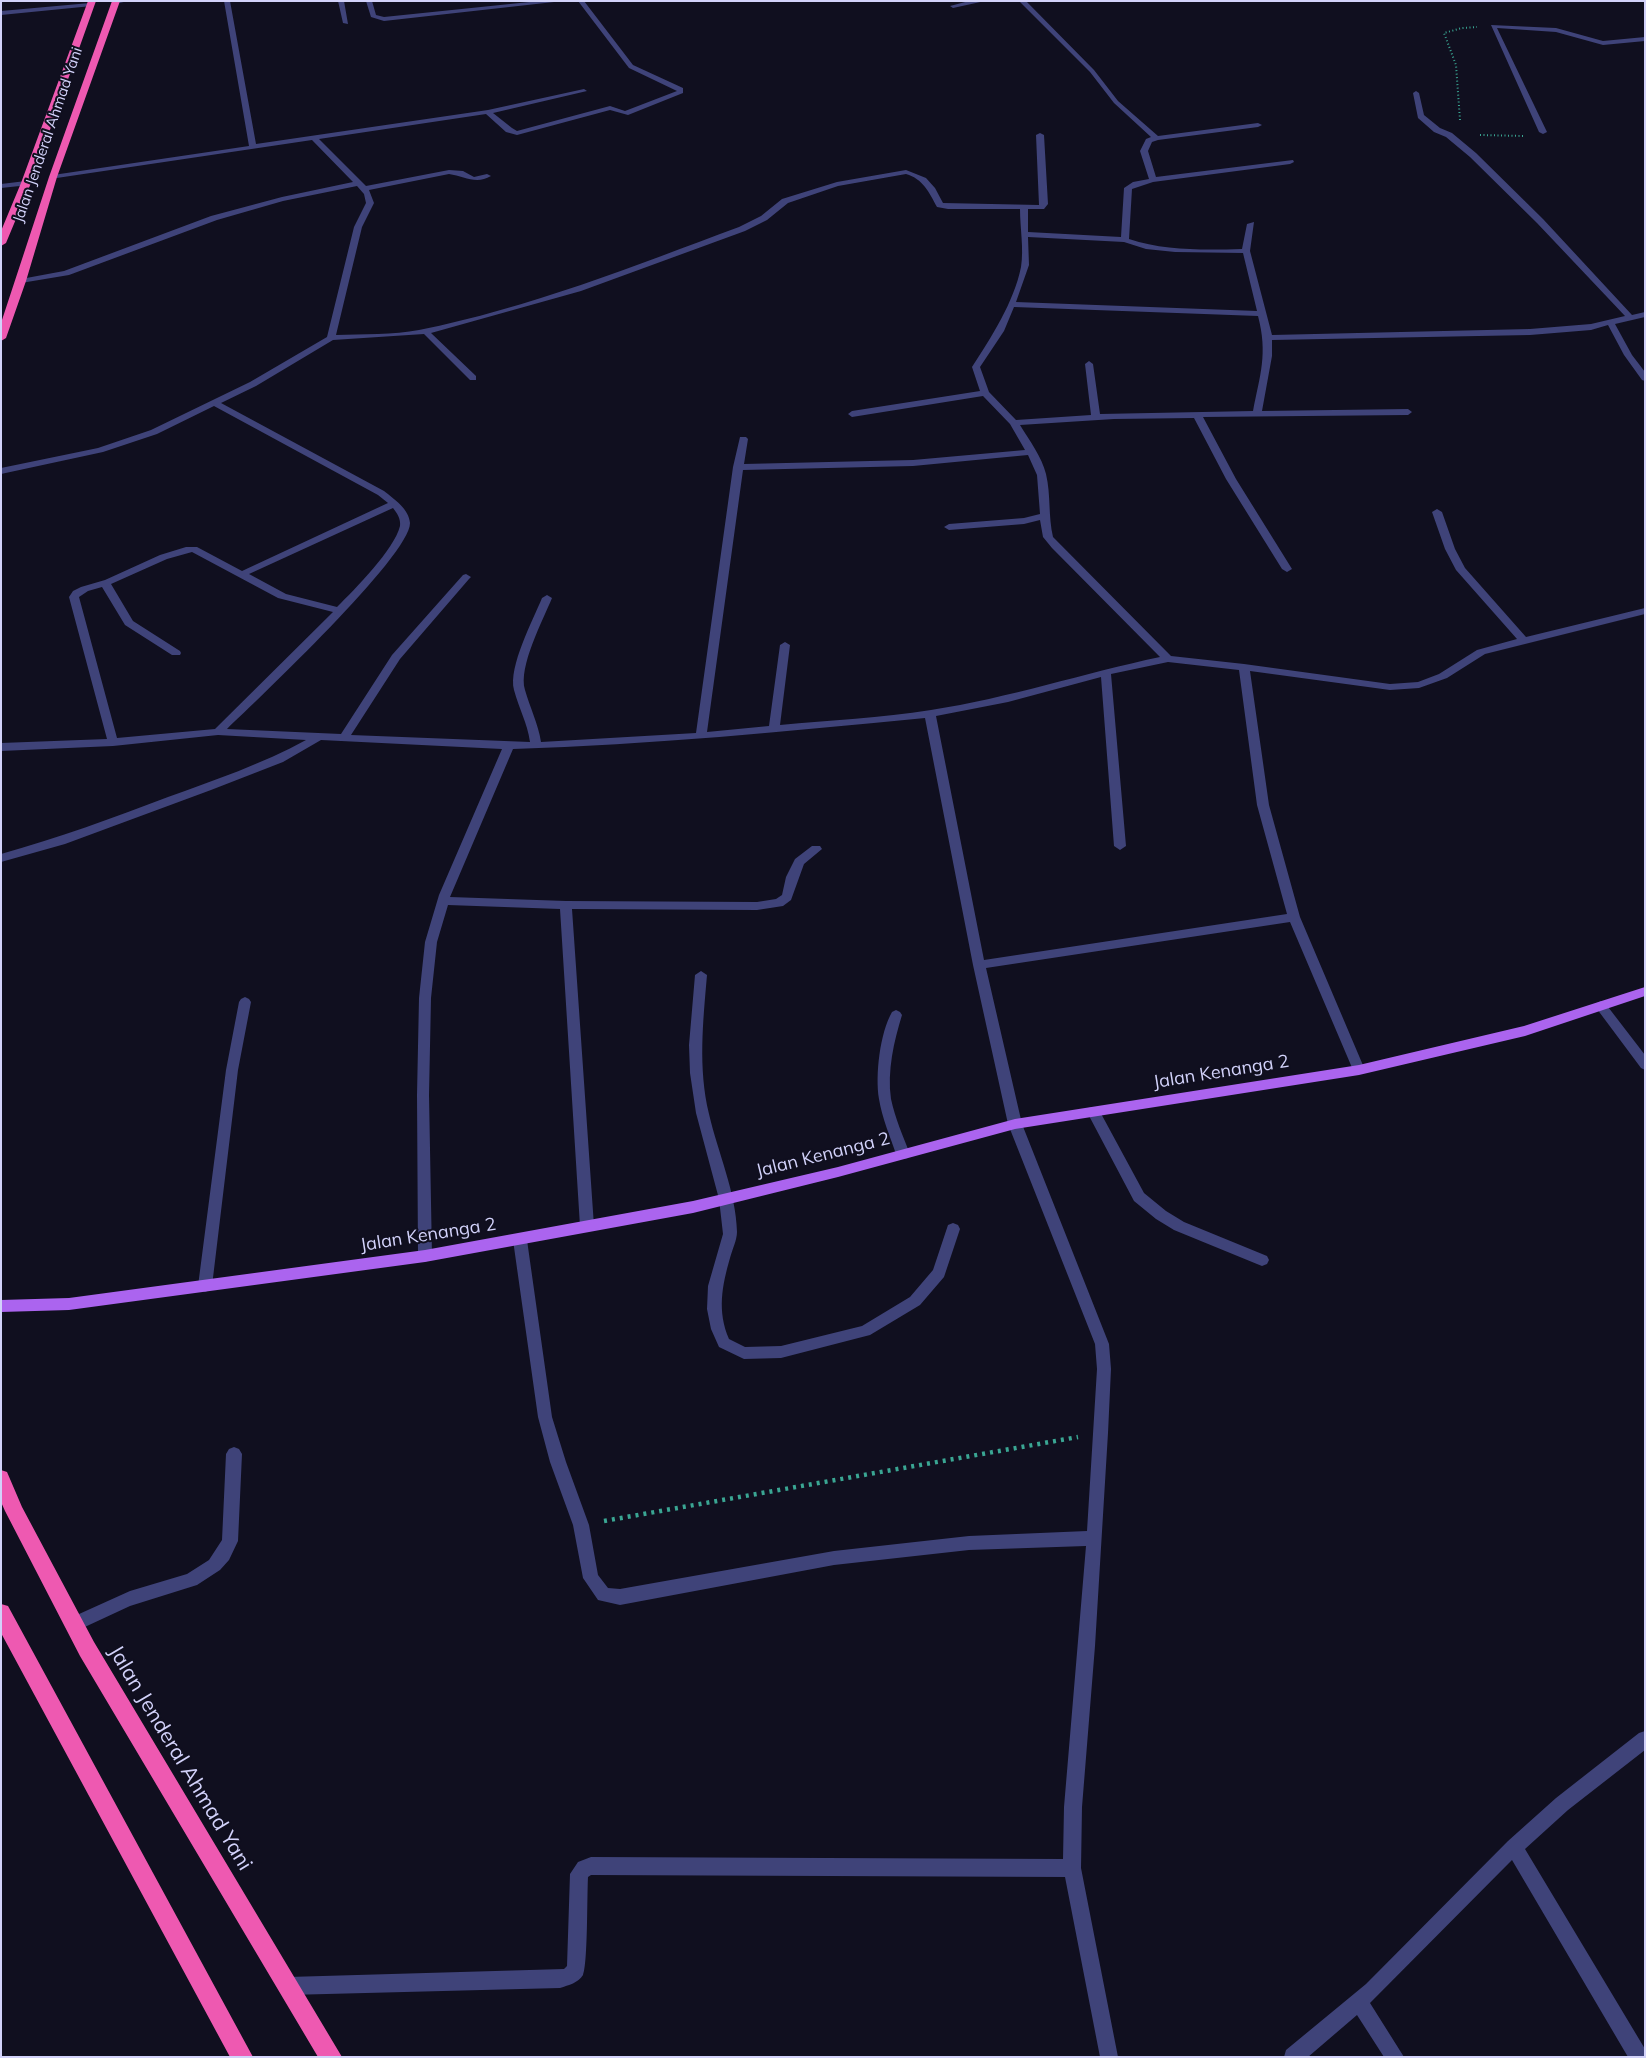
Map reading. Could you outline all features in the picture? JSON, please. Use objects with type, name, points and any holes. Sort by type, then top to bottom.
[{"type":"highway","name":"Jalan Jenderal Ahmad Yani","points":[[1,338],[21,281],[106,3]]},
{"type":"highway","name":"Jalan Jenderal Ahmad Yani","points":[[1,243],[106,3]]},
{"type":"highway","name":"Jalan Jenderal Ahmad Yani","points":[[1,1478],[14,1511],[87,1650],[331,2057]]},
{"type":"highway","points":[[1,1613],[242,2057]]},
{"type":"main road","name":"Jalan Kenanga 2","points":[[1,1306],[69,1304],[425,1256],[693,1207],[1014,1124],[1359,1070],[1525,1030],[1645,991]]},
{"type":"street","points":[[227,1],[253,147]]},
{"type":"street","points":[[342,1],[346,23]]},
{"type":"street","points":[[370,1],[373,16],[377,18],[451,9],[560,1]]},
{"type":"street","points":[[490,112],[509,130],[517,133],[610,108],[625,113],[681,92],[680,88],[641,71],[624,61],[621,54],[581,1]]},
{"type":"street","points":[[953,6],[982,1]]},
{"type":"street","points":[[1022,1],[1092,71],[1116,102],[1156,138]]},
{"type":"street","points":[[1,13],[106,3]]},
{"type":"street","points":[[1543,132],[1493,26],[1556,30],[1602,43],[1645,39]]},
{"type":"street","points":[[53,177],[490,112],[584,91]]},
{"type":"street","points":[[1416,93],[1421,116],[1437,130],[1450,135],[1473,154],[1540,220],[1630,317]]},
{"type":"street","points":[[1153,180],[1144,151],[1149,141],[1156,138],[1258,125]]},
{"type":"street","points":[[1,471],[100,450],[154,432],[253,384],[331,338],[425,331],[447,327],[578,289],[652,264],[742,229],[764,218],[785,201],[837,184],[906,172],[915,174],[928,182],[940,205],[948,207],[1038,208],[1044,204],[1040,135]]},
{"type":"street","points":[[313,137],[360,187],[368,193],[370,203],[358,227],[331,338]]},
{"type":"street","points":[[1125,240],[1128,188],[1136,184],[1153,180],[1290,162]]},
{"type":"street","points":[[21,281],[66,274],[202,222],[282,199],[449,172],[460,173],[473,179],[487,176]]},
{"type":"street","points":[[1,186],[26,183]]},
{"type":"street","points":[[1024,208],[1026,264],[1012,304],[992,344],[980,358],[976,367],[985,393],[1014,423],[1042,476],[1048,537],[1168,659]]},
{"type":"street","points":[[1250,224],[1246,252],[1268,338],[1268,356],[1257,413]]},
{"type":"street","points":[[1025,234],[1125,240],[1146,246],[1175,250],[1246,252]]},
{"type":"street","points":[[1012,304],[1261,314]]},
{"type":"street","points":[[1268,338],[1530,332],[1591,327],[1645,314]]},
{"type":"street","points":[[1610,322],[1628,355],[1645,378]]},
{"type":"street","points":[[425,331],[473,378]]},
{"type":"street","points":[[1089,364],[1096,417]]},
{"type":"street","points":[[852,414],[985,393]]},
{"type":"street","points":[[215,404],[381,494],[402,513],[405,524],[403,536],[395,548],[340,610],[218,732]]},
{"type":"street","points":[[1014,423],[1096,417],[1197,414],[1339,415],[1408,412]]},
{"type":"street","points":[[1197,414],[1232,479],[1287,569]]},
{"type":"street","points":[[701,736],[743,439]]},
{"type":"street","points":[[738,467],[913,463],[1030,452]]},
{"type":"street","points":[[240,575],[394,504]]},
{"type":"street","points":[[1438,512],[1446,541],[1453,558],[1461,570],[1524,641]]},
{"type":"street","points":[[949,527],[1024,521],[1045,516]]},
{"type":"street","points":[[113,742],[74,597],[80,590],[105,584],[189,549],[199,551],[240,575],[290,600],[340,610]]},
{"type":"street","points":[[344,738],[396,657],[466,577]]},
{"type":"street","points":[[105,584],[129,624],[176,653]]},
{"type":"street","points":[[536,745],[533,724],[519,689],[518,680],[524,652],[547,598]]},
{"type":"street","points":[[1,747],[113,742],[218,732],[509,746],[701,736],[930,714],[1008,699],[1106,672],[1168,659],[1244,667],[1390,687],[1419,685],[1443,676],[1481,652],[1645,611]]},
{"type":"street","points":[[774,729],[785,645]]},
{"type":"street","points":[[1244,667],[1263,805],[1294,917],[1359,1070]]},
{"type":"street","points":[[1106,672],[1120,846]]},
{"type":"street","points":[[930,714],[979,965],[1014,1124],[1102,1344],[1104,1369],[1101,1433],[1072,1807],[1072,1868],[1109,2057]]},
{"type":"street","points":[[1,858],[61,840],[207,787],[279,759],[321,736]]},
{"type":"street","points":[[425,1256],[423,1095],[425,998],[431,942],[443,901],[509,746]]},
{"type":"street","points":[[443,901],[566,905],[757,906],[779,903],[787,896],[792,877],[799,862],[816,849]]},
{"type":"street","points":[[566,905],[587,1226]]},
{"type":"street","points":[[979,965],[1294,917]]},
{"type":"street","points":[[701,975],[695,1045],[696,1073],[702,1113],[726,1199],[730,1234],[718,1272],[714,1309],[718,1329],[724,1343],[744,1354],[781,1352],[866,1331],[915,1301],[940,1273],[953,1229]]},
{"type":"street","points":[[205,1286],[232,1070],[245,1002]]},
{"type":"street","points":[[1601,1006],[1645,1065]]},
{"type":"street","points":[[896,1016],[891,1031],[885,1067],[885,1098],[903,1154]]},
{"type":"street","points":[[1093,1112],[1138,1197],[1179,1226],[1262,1260]]},
{"type":"street","points":[[520,1240],[545,1417],[558,1462],[581,1525],[591,1578],[604,1595],[620,1597],[834,1558],[969,1544],[1094,1538]]},
{"type":"street","points":[[74,1624],[137,1596],[187,1583],[209,1570],[227,1550],[230,1541],[234,1454]]},
{"type":"street","points":[[1293,2057],[1359,2002],[1514,1847],[1562,1804],[1645,1740]]},
{"type":"street","points":[[1514,1847],[1639,2057]]},
{"type":"street","points":[[288,1986],[560,1980],[570,1976],[576,1969],[579,1874],[584,1868],[591,1866],[1072,1868]]},
{"type":"street","points":[[1359,2002],[1395,2057]]},
{"type":"path","points":[[1461,135],[1456,65],[1444,33],[1462,28],[1493,26]]},
{"type":"path","points":[[1450,135],[1532,136],[1543,132]]},
{"type":"path","points":[[581,1525],[1101,1433]]}]
